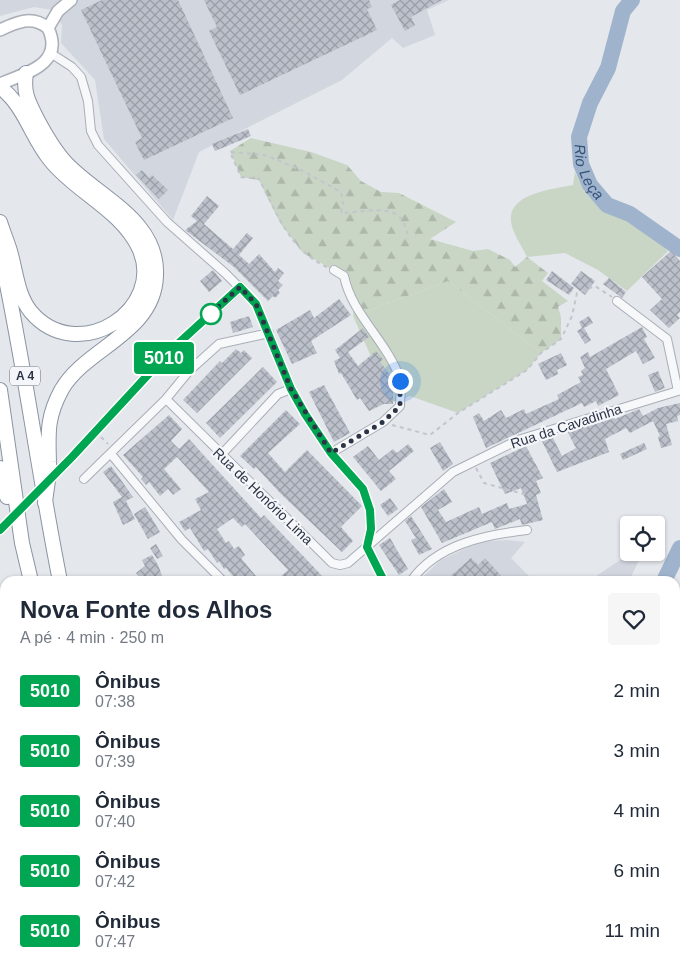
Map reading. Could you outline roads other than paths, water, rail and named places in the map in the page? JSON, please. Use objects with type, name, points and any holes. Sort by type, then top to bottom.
[{"type":"highway","points":[[26,73],[24,90],[48,140],[65,163],[137,223],[150,243],[155,259],[156,277],[146,310],[136,322],[74,374],[63,388],[50,414],[47,438],[49,464],[45,503]]},
{"type":"highway","points":[[0,86],[18,103],[34,136],[49,160],[65,177],[122,224],[133,238],[140,250],[143,266],[142,282],[136,300],[116,324],[102,330],[87,334],[72,334],[55,330],[40,321],[29,310],[21,293],[0,222]]},
{"type":"highway","name":"A 4","points":[[0,251],[18,332],[45,503],[59,576]]},
{"type":"highway","name":"A 4","points":[[0,390],[22,543],[29,576]]},
{"type":"highway","points":[[0,468],[9,511],[22,543]]},
{"type":"main road","points":[[48,28],[58,11],[71,0]]},
{"type":"main road","points":[[0,30],[28,20],[37,21],[48,28],[52,38],[52,54],[43,64],[0,86]]},
{"type":"street","points":[[52,54],[72,67],[82,77],[88,101],[91,131],[98,145],[166,222],[240,287],[256,304],[291,389],[331,453],[363,489],[370,510],[371,529],[367,547],[382,576]]},
{"type":"street","points":[[331,453],[383,422],[400,406],[400,381],[390,358],[347,292],[344,276],[334,270]]},
{"type":"street","points":[[0,530],[72,457],[170,351],[240,287]]},
{"type":"street","name":"Rua da Cavadinha","points":[[367,547],[452,472],[472,462],[518,440],[679,391],[667,339],[617,301]]},
{"type":"street","points":[[84,478],[166,399],[189,370],[219,344],[268,334]]},
{"type":"street","points":[[170,351],[189,370]]},
{"type":"street","points":[[221,456],[278,394],[291,389]]},
{"type":"street","name":"Rua de Honório Lima","points":[[166,399],[221,456],[332,563],[340,565],[348,563],[367,547]]},
{"type":"street","points":[[113,452],[182,540],[218,576]]},
{"type":"street","points":[[415,576],[443,553],[472,539],[527,530]]},
{"type":"waterway","name":"Rio Leça","points":[[632,0],[623,11],[608,68],[590,103],[579,137],[581,164],[590,185],[607,205],[630,214],[680,249]]},
{"type":"waterway","name":"Rio Leça","points":[[666,576],[680,548]]}]
